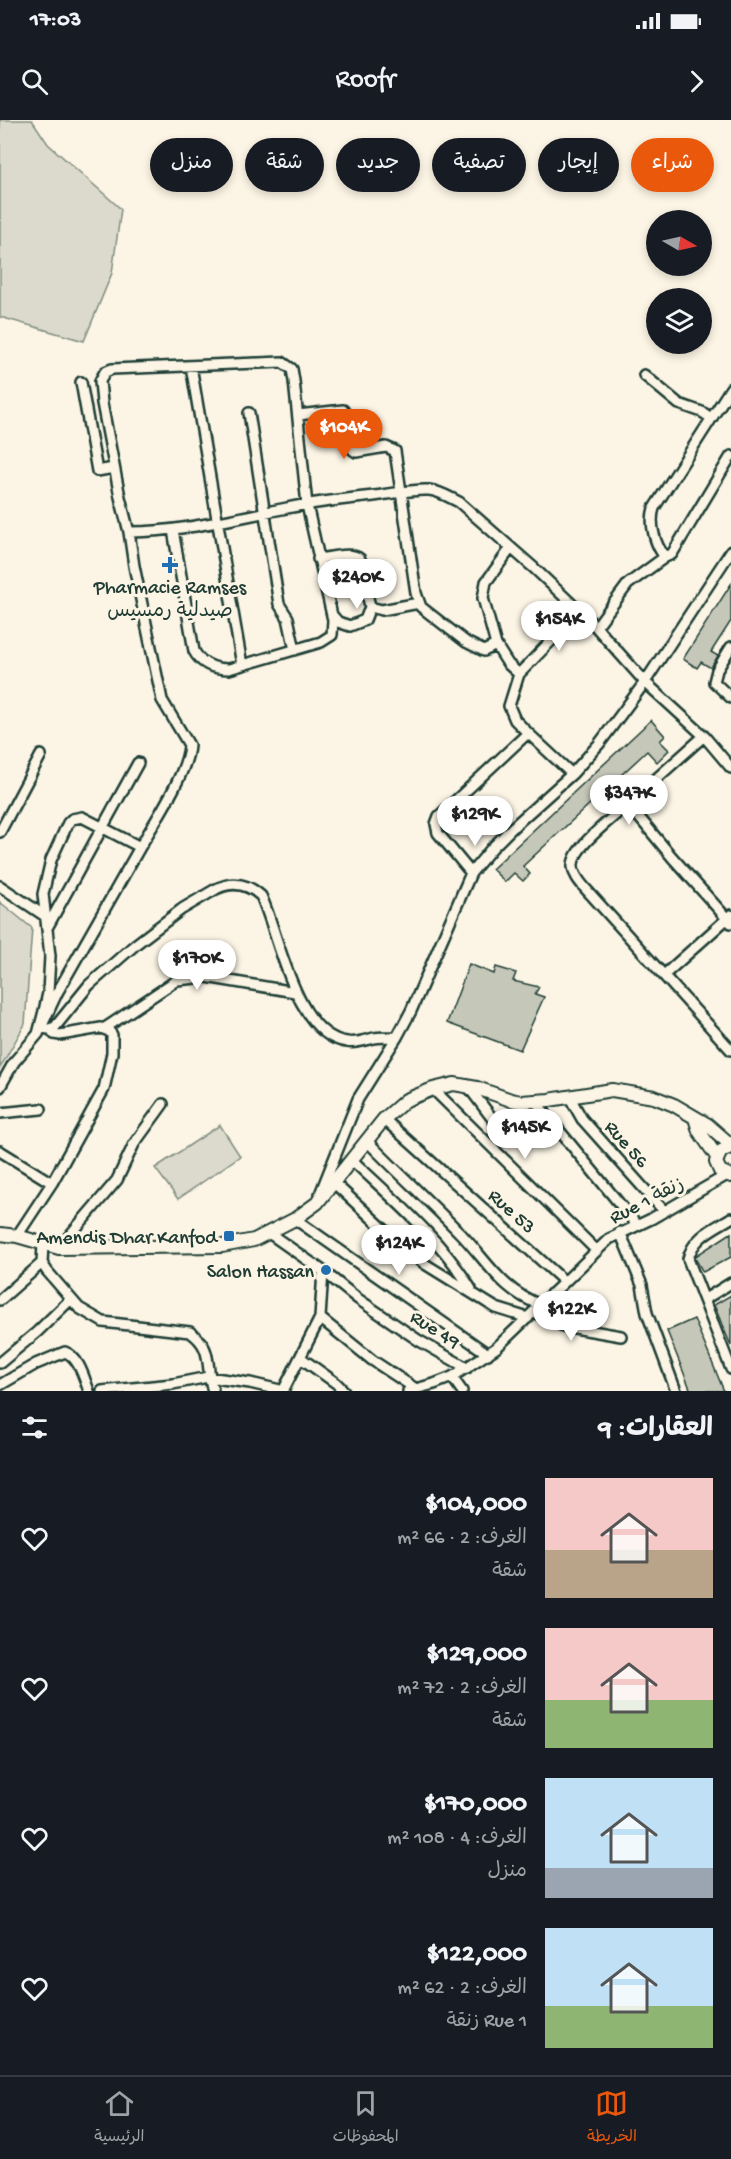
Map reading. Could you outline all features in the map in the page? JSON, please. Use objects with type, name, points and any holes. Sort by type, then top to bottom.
[{"type":"street","points":[[0,1087],[14,1062],[39,1031],[57,993],[176,782],[189,753],[189,746],[162,700],[114,468],[100,381],[102,376],[112,369],[282,362],[292,369],[307,505],[333,626],[329,638],[242,665],[222,669],[208,665],[198,658],[194,651],[173,530]]},
{"type":"street","points":[[191,366],[242,665]]},
{"type":"street","points":[[644,375],[679,404],[702,412],[711,418]]},
{"type":"street","points":[[81,382],[97,471],[114,468]]},
{"type":"street","points":[[665,557],[652,526],[654,508],[731,388]]},
{"type":"street","points":[[298,415],[343,410],[353,450],[356,452],[386,447],[395,451],[416,593],[421,607],[466,642],[484,651],[496,645]]},
{"type":"street","points":[[249,413],[279,604],[288,618],[295,650]]},
{"type":"street","points":[[596,627],[628,584],[674,551],[731,456]]},
{"type":"street","points":[[129,532],[173,530],[307,505],[400,493],[429,490],[446,495],[459,502],[580,611],[645,682],[704,736],[731,768]]},
{"type":"street","points":[[512,548],[483,589],[485,609],[496,645],[508,664],[519,674]]},
{"type":"street","points":[[316,1203],[357,1099],[411,1011],[471,873],[513,826],[572,774],[599,744],[645,682],[731,551]]},
{"type":"street","points":[[318,559],[349,555],[356,555],[360,559],[370,607],[365,620],[350,626],[338,622],[331,613]]},
{"type":"street","points":[[370,607],[382,610],[419,603]]},
{"type":"street","points":[[572,774],[515,720],[509,706],[519,674],[580,611]]},
{"type":"street","points":[[731,647],[717,670],[714,682],[731,698]]},
{"type":"street","points":[[471,873],[461,858],[438,833],[437,820],[528,733]]},
{"type":"street","points":[[704,736],[577,851],[572,865],[574,873],[584,887],[731,1050]]},
{"type":"street","points":[[0,832],[41,755]]},
{"type":"street","points":[[47,921],[138,763]]},
{"type":"street","points":[[628,804],[730,919],[664,975]]},
{"type":"street","points":[[39,1031],[48,993],[50,956],[43,894],[46,876],[68,823],[72,819],[82,817],[140,847]]},
{"type":"street","points":[[39,1031],[58,1025],[89,986],[136,944],[182,909],[216,889],[230,885],[249,886],[261,896],[295,992],[308,1014],[335,1038],[344,1042],[397,1037]]},
{"type":"street","points":[[0,886],[47,921]]},
{"type":"street","points":[[51,1029],[54,1034],[60,1035],[105,1028],[177,980],[206,977],[295,992]]},
{"type":"street","points":[[17,1236],[52,1183],[104,1089],[109,1075],[112,1043],[112,1035],[105,1028]]},
{"type":"street","points":[[0,1234],[17,1236],[59,1248],[237,1244],[269,1233],[295,1219],[316,1203],[384,1119],[406,1100],[454,1084],[467,1085],[511,1100],[535,1101],[612,1090],[654,1097],[674,1105],[717,1131],[731,1146],[721,1151],[717,1162]]},
{"type":"street","points":[[467,1085],[498,1126]]},
{"type":"street","points":[[434,1089],[597,1251]]},
{"type":"street","name":"Rue 56","points":[[569,1096],[582,1119],[664,1211]]},
{"type":"street","points":[[535,1101],[637,1225]]},
{"type":"street","points":[[59,1248],[117,1180],[134,1144],[163,1104]]},
{"type":"street","points":[[0,1113],[41,1109]]},
{"type":"street","points":[[695,1118],[699,1131],[720,1171],[729,1176]]},
{"type":"street","name":"Rue 53","points":[[384,1119],[564,1281]]},
{"type":"street","points":[[367,1141],[459,1231],[506,1286],[534,1312]]},
{"type":"street","points":[[0,1151],[52,1183]]},
{"type":"street","points":[[351,1159],[427,1231],[471,1291]]},
{"type":"street","name":"Rue 1 زنقة","points":[[704,1189],[717,1162]]},
{"type":"street","name":"Rue 1 زنقة","points":[[412,1390],[435,1388],[488,1354],[609,1239],[729,1176]]},
{"type":"street","points":[[333,1182],[425,1264],[496,1308],[534,1312],[567,1328],[621,1335]]},
{"type":"street","points":[[731,1218],[697,1240],[688,1259],[731,1370]]},
{"type":"street","points":[[295,1219],[488,1354]]},
{"type":"street","points":[[620,1232],[642,1285],[647,1313],[676,1391]]},
{"type":"street","name":"Rue 49","points":[[269,1233],[418,1340],[467,1368]]},
{"type":"street","points":[[43,1244],[42,1263],[47,1271],[80,1308],[103,1322],[190,1332],[200,1339],[208,1355],[208,1377],[213,1391]]},
{"type":"street","points":[[0,1300],[42,1263]]},
{"type":"street","points":[[102,1391],[174,1387],[208,1377],[251,1387],[284,1391],[320,1318],[323,1271]]},
{"type":"street","points":[[705,1299],[731,1283]]},
{"type":"street","points":[[551,1294],[583,1307]]},
{"type":"street","points":[[0,1363],[71,1299]]},
{"type":"street","points":[[320,1318],[412,1390]]},
{"type":"street","points":[[0,1385],[36,1364],[65,1352],[69,1353],[77,1364],[89,1391]]},
{"type":"street","points":[[301,1358],[344,1391]]},
{"type":"street","points":[[452,1377],[462,1391]]},
{"type":"shaded area","points":[[0,120],[32,120],[48,144],[121,209],[112,273],[84,341],[0,317]]},
{"type":"shaded area","points":[[0,902],[32,928],[25,1024],[0,1068]]},
{"type":"shaded area","points":[[220,1125],[240,1156],[178,1199],[155,1168]]},
{"type":"building","points":[[731,584],[731,621],[711,652],[718,656],[711,668],[701,662],[697,668],[683,659]]},
{"type":"building","points":[[651,720],[665,736],[660,741],[669,750],[657,762],[647,751],[523,866],[530,874],[523,881],[514,873],[505,882],[492,869]]},
{"type":"building","points":[[469,964],[494,974],[496,967],[516,973],[513,981],[539,987],[535,994],[544,997],[520,1050],[447,1023]]},
{"type":"building","points":[[731,1233],[731,1257],[703,1272],[695,1258],[697,1255]]},
{"type":"building","points":[[731,1295],[731,1346],[714,1305]]},
{"type":"building","points":[[694,1319],[724,1391],[691,1391],[667,1331]]},
{"type":"place","name":"Pharmacie Ramses صيدلية رمسيس","points":[[170,565]]},
{"type":"place","name":"Amendis Dhar Kanfod","points":[[229,1236]]},
{"type":"place","name":"Salon Hassan","points":[[326,1270]]}]
